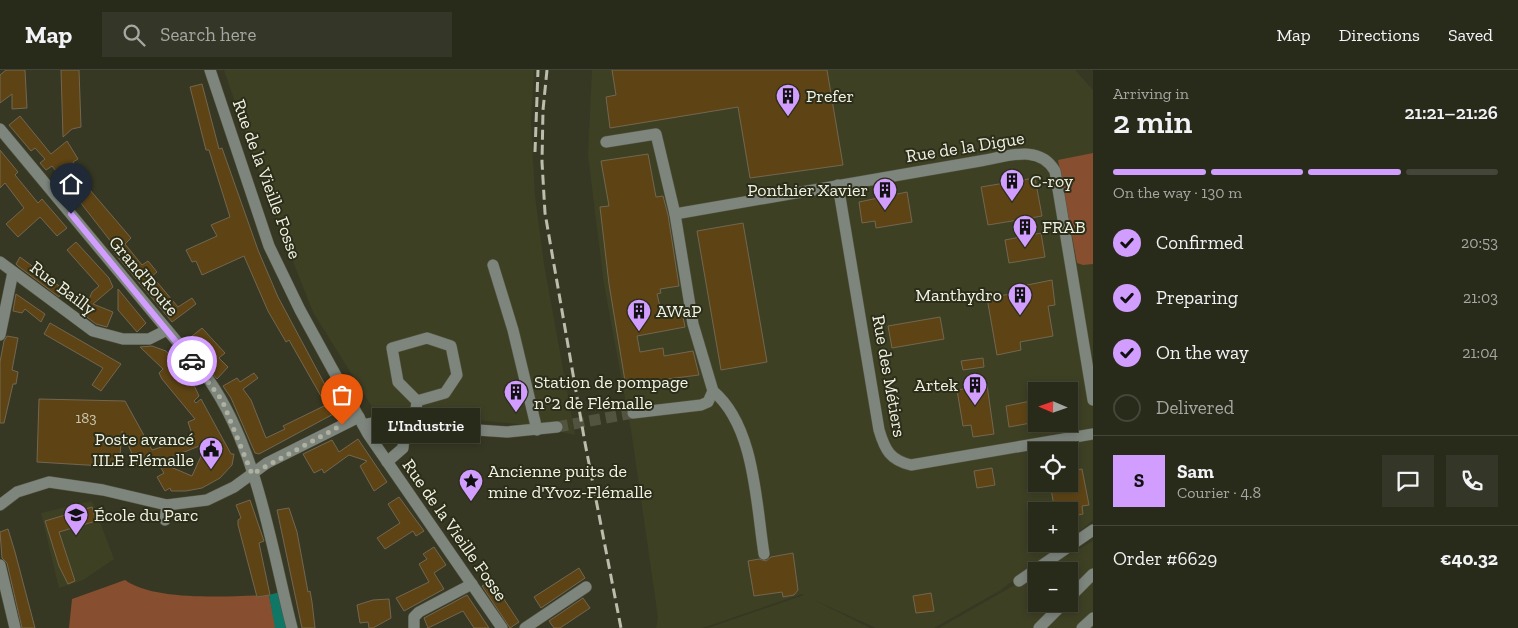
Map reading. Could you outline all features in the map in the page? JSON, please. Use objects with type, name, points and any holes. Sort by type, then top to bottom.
[{"type":"street","name":"Rue de la Vieille Fosse","points":[[210,70],[269,246],[300,310],[361,421],[387,462],[502,628]]},
{"type":"street","name":"Grand'Route","points":[[0,128],[167,330],[222,400],[261,496],[292,628]]},
{"type":"street","points":[[606,142],[656,134],[675,214],[693,324],[713,391],[724,400],[737,423],[748,450],[764,554]]},
{"type":"street","name":"Rue de la Digue","points":[[675,214],[1029,153],[1044,158],[1055,171],[1093,400]]},
{"type":"street","name":"Rue des Métiers","points":[[838,185],[879,430],[885,449],[891,457],[899,462],[911,465],[1093,434]]},
{"type":"street","name":"Rue Bailly","points":[[0,262],[92,332],[123,339],[149,339],[167,330]]},
{"type":"street","points":[[494,265],[513,330],[537,430]]},
{"type":"street","points":[[0,335],[13,272]]},
{"type":"street","points":[[427,338],[451,346],[457,375],[445,393],[417,401],[398,382],[392,348],[427,338]]},
{"type":"street","points":[[633,413],[701,404],[708,402],[713,391]]},
{"type":"street","points":[[387,462],[403,448],[417,401]]},
{"type":"street","points":[[0,505],[17,492],[49,482],[103,490],[167,505],[207,500],[234,488],[267,463],[361,421],[507,432],[557,427]]},
{"type":"street","points":[[165,520],[167,505]]},
{"type":"street","points":[[1019,580],[1093,530]]},
{"type":"street","points":[[0,565],[16,628]]},
{"type":"street","points":[[1078,589],[1093,574]]},
{"type":"street","points":[[414,628],[414,616],[419,612],[472,584]]},
{"type":"street","points":[[525,628],[586,587]]},
{"type":"street","points":[[1038,628],[1055,612]]},
{"type":"street","points":[[1082,628],[1093,618]]},
{"type":"shaded area","points":[[224,70],[534,70],[531,122],[535,196],[544,264],[575,435],[528,425],[374,410],[313,312],[269,201]]},
{"type":"shaded area","points":[[592,70],[1075,70],[1093,90],[1093,520],[1078,532],[1078,502],[1028,502],[1028,552],[1053,552],[1039,562],[1028,562],[1028,570],[999,591],[934,628],[876,628],[812,599],[870,628],[708,628],[804,595],[802,594],[702,628],[656,628],[658,617],[632,436],[604,284],[588,155]]},
{"type":"shaded area","points":[[1093,153],[1093,264],[1083,265],[1077,263],[1058,160]]},
{"type":"shaded area","name":"École du Parc","points":[[92,501],[114,559],[83,580],[59,588],[41,513]]},
{"type":"shaded area","points":[[1093,541],[1093,628],[939,628],[1028,578],[1028,612],[1078,612],[1078,562],[1055,562],[1073,552],[1078,552],[1078,549]]},
{"type":"shaded area","points":[[125,580],[138,587],[174,595],[269,595],[276,628],[69,628],[72,599]]},
{"type":"water","points":[[280,592],[287,628],[275,628],[269,595]]},
{"type":"building","points":[[6,70],[25,70],[27,108],[12,109],[12,94],[0,103],[0,75]]},
{"type":"building","points":[[61,70],[79,70],[81,127],[72,129],[63,137]]},
{"type":"building","name":"Prefer","points":[[612,70],[827,70],[843,165],[750,178],[738,107],[610,128],[606,97],[616,95]]},
{"type":"building","points":[[202,84],[219,149],[222,148],[258,250],[278,297],[339,411],[259,454],[255,453],[231,398],[223,386],[237,378],[240,382],[254,373],[258,378],[243,389],[251,400],[266,438],[285,429],[283,426],[326,405],[289,340],[286,342],[268,311],[244,256],[202,275],[196,261],[192,262],[186,250],[217,236],[211,225],[230,217],[209,150],[206,150],[190,87]]},
{"type":"building","points":[[20,116],[51,154],[67,141],[78,159],[73,162],[80,173],[78,176],[131,238],[125,244],[142,265],[148,261],[157,272],[152,276],[178,307],[192,298],[196,304],[172,322],[116,255],[111,248],[112,243],[52,166],[46,170],[40,163],[45,159],[35,148],[31,151],[9,125]]},
{"type":"building","points":[[0,150],[18,172],[15,175],[38,203],[42,199],[67,228],[57,236],[40,217],[18,237],[6,224],[24,208],[5,183],[0,188]]},
{"type":"building","points":[[648,154],[656,197],[663,196],[668,215],[679,286],[660,289],[661,293],[657,294],[661,311],[681,307],[685,327],[637,336],[640,352],[663,348],[664,356],[693,351],[699,375],[636,383],[636,386],[626,387],[609,284],[600,207],[609,206],[601,161]]},
{"type":"building","name":"C-roy","points":[[1035,178],[1042,216],[988,225],[981,187]]},
{"type":"building","name":"Ponthier Xavier","points":[[907,192],[912,222],[876,228],[875,221],[862,223],[859,202]]},
{"type":"building","points":[[743,223],[767,362],[721,370],[697,231]]},
{"type":"building","name":"FRAB","points":[[1041,233],[1045,257],[1009,263],[1005,240]]},
{"type":"building","points":[[76,242],[109,278],[113,287],[93,304],[113,312],[107,327],[96,324],[83,314],[92,292],[99,286],[67,250]]},
{"type":"building","points":[[20,257],[62,288],[59,297],[16,264]]},
{"type":"building","name":"Manthydro","points":[[1052,280],[1055,305],[1048,306],[1053,336],[1020,342],[1021,350],[997,355],[987,298],[1028,291],[1027,285]]},
{"type":"building","points":[[118,289],[146,323],[137,332],[118,310]]},
{"type":"building","points":[[16,294],[45,314],[41,322],[25,309],[22,313],[13,311]]},
{"type":"building","points":[[940,317],[944,339],[892,348],[888,326]]},
{"type":"building","points":[[50,323],[121,364],[101,391],[92,385],[103,368],[44,334]]},
{"type":"building","points":[[202,328],[225,353],[219,358],[228,367],[217,379],[186,341]]},
{"type":"building","points":[[7,336],[18,338],[12,370],[18,372],[16,384],[13,384],[4,423],[0,423],[0,362],[4,341]]},
{"type":"building","points":[[152,346],[166,351],[192,381],[199,396],[194,401],[196,403],[201,399],[231,454],[234,454],[232,465],[220,478],[202,488],[171,491],[170,488],[165,491],[157,477],[164,473],[155,458],[137,465],[122,431],[119,467],[37,462],[39,399],[125,401],[152,450],[193,437],[188,422],[195,419],[162,379],[159,373],[163,369],[140,347]],"holes":[[[207,443],[192,476],[159,462]]]},
{"type":"building","points":[[983,358],[984,367],[963,370],[961,361]]},
{"type":"building","name":"Artek","points":[[987,385],[994,434],[973,437],[971,425],[963,426],[957,390]]},
{"type":"building","points":[[1028,402],[1028,423],[1009,427],[1006,406]]},
{"type":"building","points":[[358,439],[387,482],[374,491],[360,466],[367,461],[349,455],[324,473],[322,469],[314,473],[303,454],[332,440],[339,452]]},
{"type":"building","points":[[992,468],[995,485],[977,488],[974,471]]},
{"type":"building","points":[[1082,469],[1089,505],[1082,506],[1083,514],[1078,515],[1078,502],[1053,502],[1051,492],[1078,492],[1078,470]]},
{"type":"building","points":[[399,497],[424,531],[416,536],[413,531],[385,549],[377,538],[400,523],[388,504]]},
{"type":"building","points":[[250,500],[264,541],[259,543],[270,595],[257,597],[238,525],[238,520],[241,518],[236,505]]},
{"type":"building","points":[[92,507],[96,521],[59,532],[75,581],[68,584],[59,566],[45,521]]},
{"type":"building","points":[[289,508],[297,532],[308,592],[310,591],[315,628],[302,628],[277,510]]},
{"type":"building","points":[[8,529],[35,628],[22,628],[7,563],[2,558],[0,532]]},
{"type":"building","points":[[434,547],[446,565],[434,573],[444,589],[404,611],[396,598],[429,582],[419,564],[427,559],[423,554]]},
{"type":"building","points":[[793,553],[798,590],[794,595],[783,597],[782,592],[754,596],[748,561],[759,559],[766,561],[771,557]]},
{"type":"building","points":[[579,568],[585,578],[541,608],[534,597]]},
{"type":"building","points":[[492,581],[519,622],[510,628],[482,586]]},
{"type":"building","points":[[931,593],[934,611],[916,613],[913,596]]},
{"type":"building","points":[[467,595],[489,628],[474,628],[463,611],[428,628],[424,618]]},
{"type":"building","points":[[583,598],[590,608],[560,628],[554,628],[549,621]]},
{"type":"building","points":[[389,599],[391,618],[373,628],[369,628],[368,622],[360,623],[357,605],[373,600]]},
{"type":"tunnel","points":[[557,427],[633,413]]},
{"type":"railway","points":[[535,152],[538,70]]},
{"type":"railway","points":[[547,70],[543,110],[542,162],[545,213],[585,443],[621,628]]},
{"type":"way so far","points":[[192,361],[209,380],[222,400],[238,435],[252,474],[267,463],[342,425]]},
{"type":"place","name":"Prefer","points":[[788,117]]},
{"type":"place","name":"C-roy","points":[[1012,202]]},
{"type":"place","name":"Ponthier Xavier","points":[[885,211]]},
{"type":"place","name":"FRAB","points":[[1025,248]]},
{"type":"place","name":"Manthydro","points":[[1020,316]]},
{"type":"place","name":"AWaP","points":[[639,332]]},
{"type":"place","name":"Artek","points":[[975,406]]},
{"type":"place","name":"Station de pompage n°2 de Flémalle","points":[[516,413]]},
{"type":"place","name":"L'Industrie","points":[[342,425]]},
{"type":"place","name":"Poste avancé IILE Flémalle","points":[[211,470]]},
{"type":"place","name":"Ancienne puits de mine d'Yvoz-Flémalle","points":[[471,502]]},
{"type":"place","name":"École du Parc","points":[[76,536]]},
{"type":"route","points":[[71,214],[192,361]]}]
